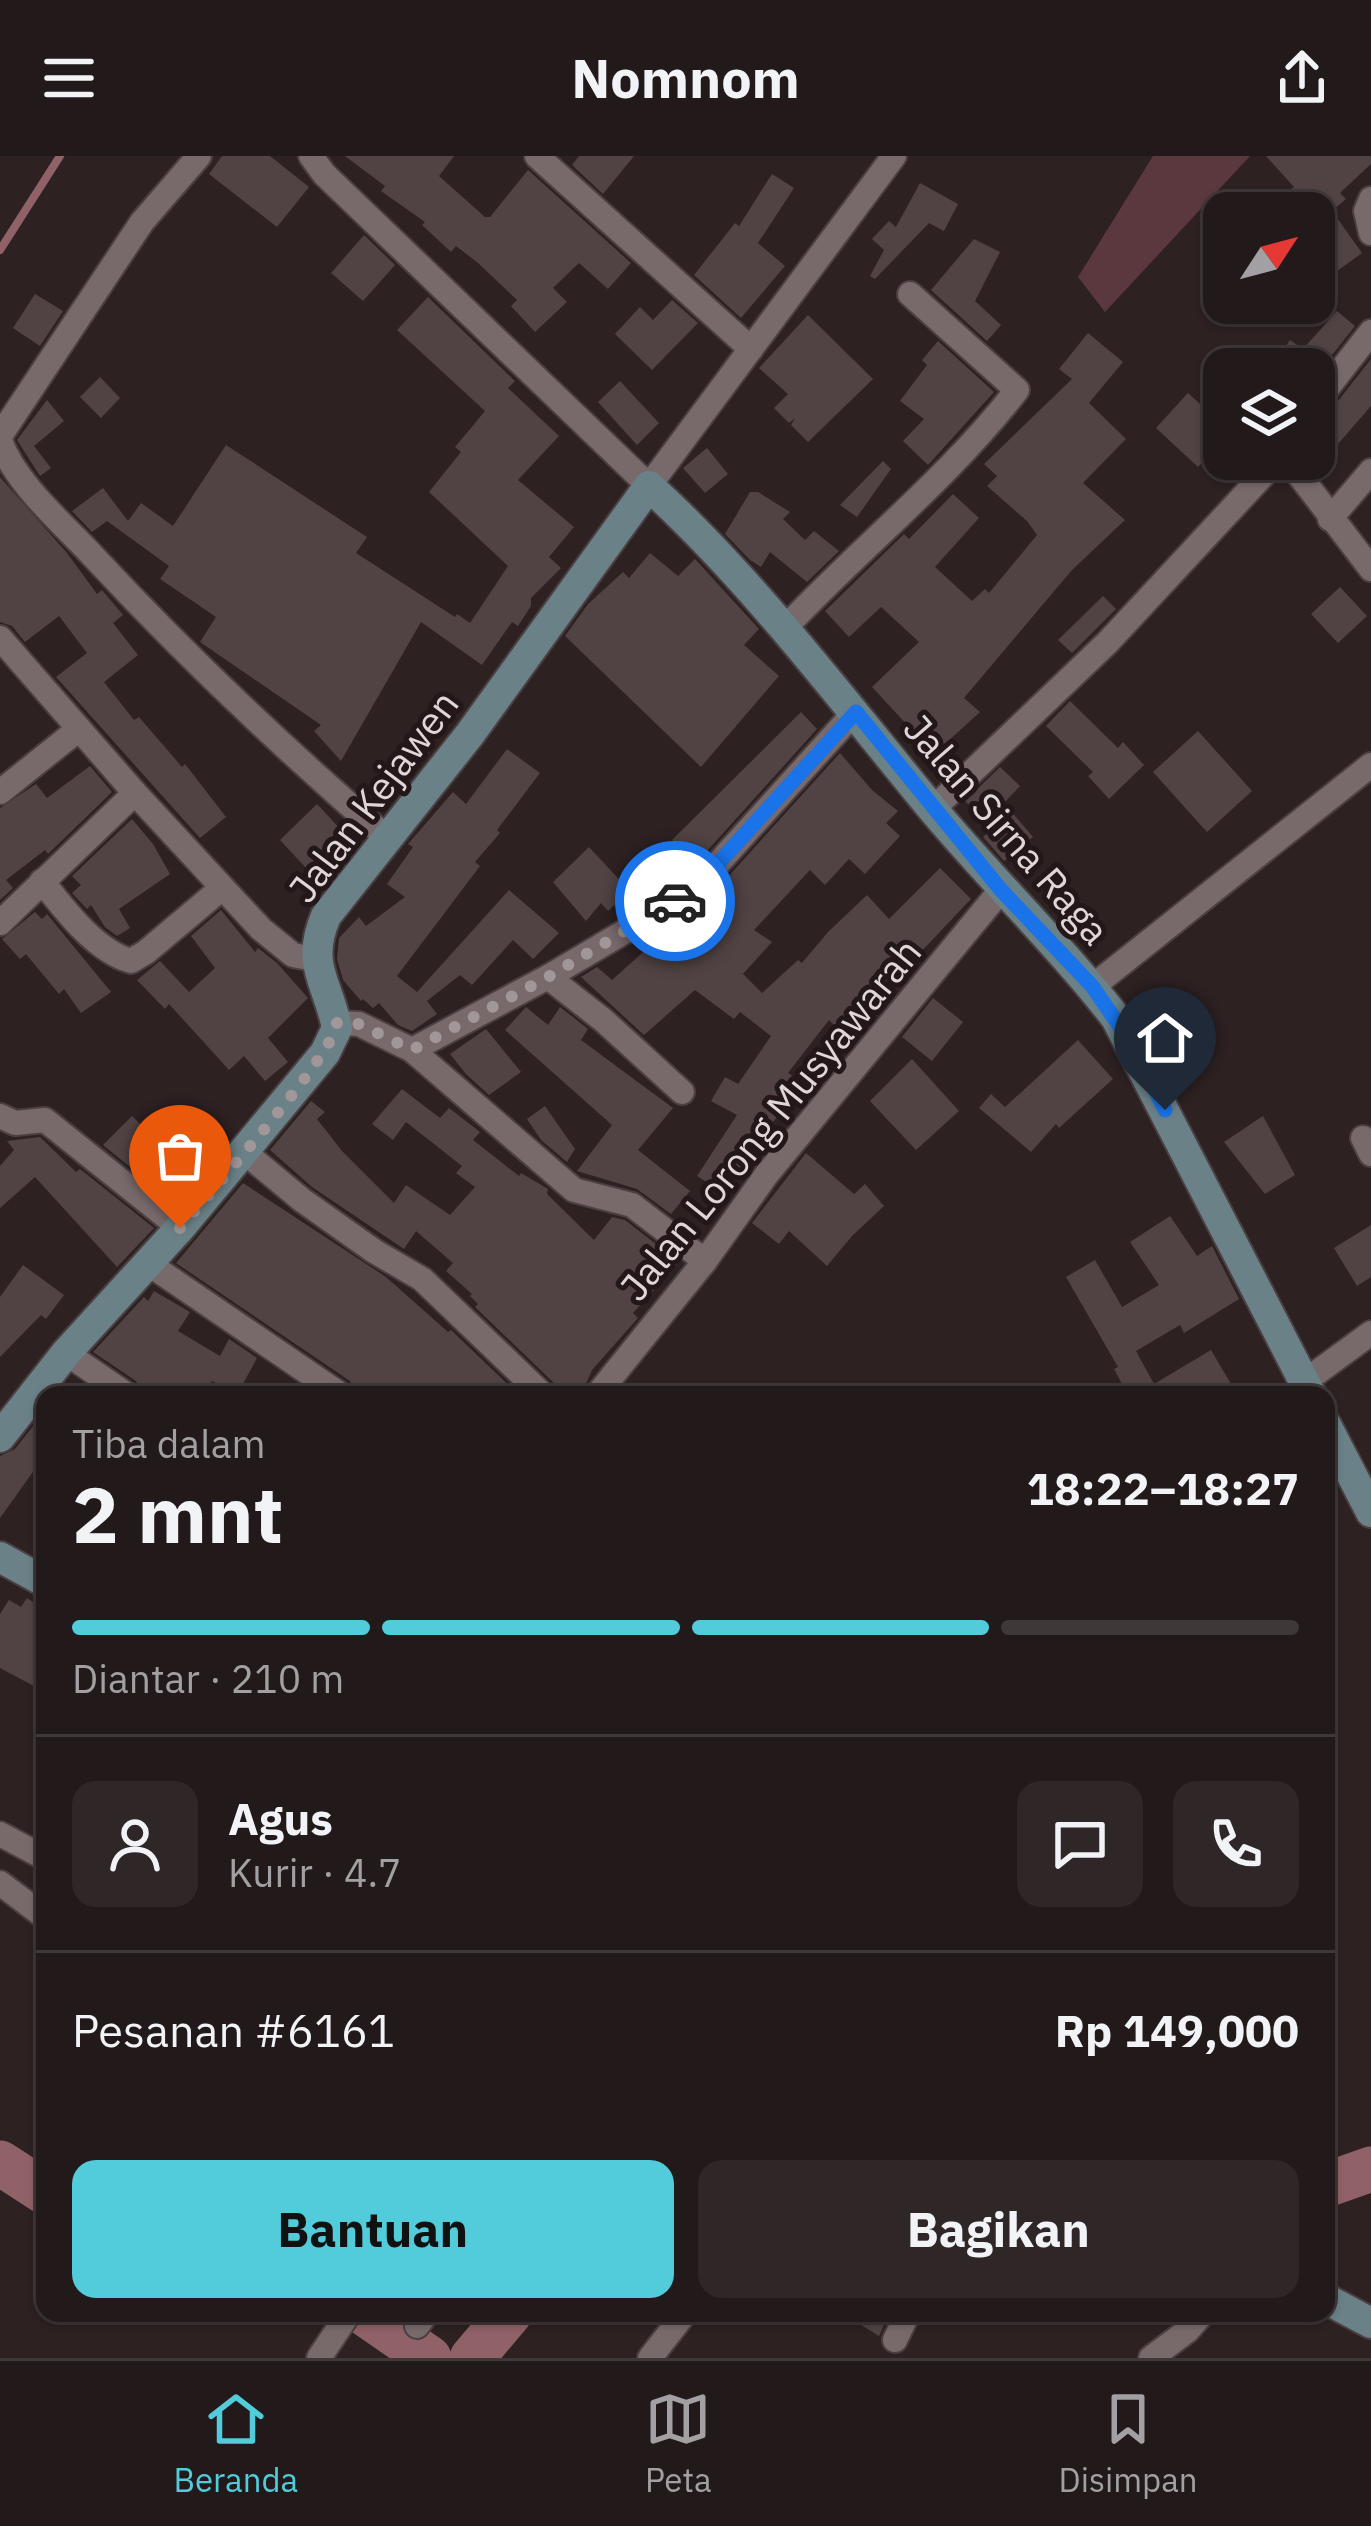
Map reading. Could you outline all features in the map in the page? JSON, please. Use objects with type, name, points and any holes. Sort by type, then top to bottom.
[{"type":"street","points":[[199,156],[142,222],[0,439],[5,454],[41,500],[164,632],[294,758],[385,836]]},
{"type":"street","points":[[311,156],[324,174],[649,486],[894,156]]},
{"type":"street","points":[[551,161],[751,349]]},
{"type":"street","points":[[1371,199],[1366,211],[1371,232]]},
{"type":"street","points":[[784,629],[841,568],[914,503],[1017,390],[910,294]]},
{"type":"street","points":[[1335,378],[1371,332]]},
{"type":"street","points":[[1330,519],[1371,471]]},
{"type":"street","points":[[933,809],[1108,642],[1258,480]]},
{"type":"street","points":[[1302,480],[1371,568]]},
{"type":"street","name":"Jalan Sirna Raga","points":[[649,486],[784,629],[1001,890],[1092,986],[1132,1044],[1306,1386]]},
{"type":"street","name":"Jalan Kejawen","points":[[337,1023],[314,959],[326,916],[470,734],[649,486]]},
{"type":"street","points":[[0,638],[222,888],[279,945],[304,960],[314,959]]},
{"type":"street","points":[[412,1050],[548,977],[703,880],[856,712]]},
{"type":"street","points":[[0,792],[80,729]]},
{"type":"street","points":[[1092,986],[1371,765]]},
{"type":"street","points":[[0,923],[135,794]]},
{"type":"street","points":[[42,880],[79,924],[117,956],[131,961],[222,888]]},
{"type":"street","name":"Jalan Lorong Musyawarah","points":[[604,1386],[706,1261],[767,1174],[1001,890]]},
{"type":"street","points":[[548,977],[682,1091]]},
{"type":"street","points":[[40,1386],[325,1053],[337,1023],[359,1024],[412,1050],[574,1190],[632,1205],[706,1261]]},
{"type":"street","points":[[0,1115],[15,1123],[45,1120],[180,1228]]},
{"type":"street","points":[[243,1151],[320,1213],[422,1279],[534,1386]]},
{"type":"street","points":[[148,1264],[328,1386]]},
{"type":"street","points":[[1309,1386],[1371,1333]]},
{"type":"street","points":[[66,1353],[115,1386]]},
{"type":"street","points":[[0,1437],[36,1391]]},
{"type":"street","points":[[1335,1442],[1371,1512]]},
{"type":"street","points":[[0,1557],[36,1577]]},
{"type":"street","points":[[1,1836],[36,1854]]},
{"type":"street","points":[[0,1883],[36,1910]]},
{"type":"street","points":[[1335,2304],[1371,2323]]},
{"type":"street","points":[[319,2358],[343,2322]]},
{"type":"street","points":[[650,2358],[678,2322]]},
{"type":"street","points":[[895,2340],[904,2322]]},
{"type":"street","points":[[1151,2358],[1195,2322]]},
{"type":"shaded area","points":[[1153,156],[1250,156],[1217,192],[1203,192],[1203,207],[1105,312],[1078,277]]},
{"type":"building","points":[[222,156],[270,156],[309,187],[277,227],[209,174]]},
{"type":"building","points":[[345,156],[454,156],[439,176],[485,217],[490,217],[528,170],[631,263],[608,289],[579,263],[553,288],[567,302],[535,332],[511,306],[517,300],[478,263],[456,246],[451,252],[422,225],[425,222],[381,191],[385,186]]},
{"type":"building","points":[[579,156],[634,156],[603,194],[572,165]]},
{"type":"building","points":[[1266,156],[1371,156],[1371,164],[1340,193],[1346,199],[1335,208],[1335,192],[1287,192],[1294,187]]},
{"type":"building","points":[[772,174],[794,188],[758,243],[785,266],[741,318],[694,275],[735,223],[739,226]]},
{"type":"building","points":[[920,183],[958,204],[944,231],[929,223],[875,279],[870,276],[884,250],[872,239],[889,221],[896,227]]},
{"type":"building","points":[[1335,215],[1362,253],[1335,273]]},
{"type":"building","points":[[364,235],[395,265],[363,301],[331,273]]},
{"type":"building","points":[[974,239],[1000,252],[975,301],[1001,325],[987,341],[931,290]]},
{"type":"building","points":[[35,294],[63,311],[40,346],[13,328]]},
{"type":"building","points":[[428,297],[515,381],[508,388],[559,436],[518,480],[574,527],[549,557],[561,568],[531,598],[518,626],[512,622],[482,665],[421,622],[341,761],[314,731],[321,725],[200,642],[216,617],[160,579],[169,566],[107,521],[92,532],[72,511],[103,488],[128,521],[141,503],[173,526],[226,445],[367,537],[356,553],[470,623],[508,566],[429,492],[461,452],[455,447],[485,411],[397,330]]},
{"type":"building","points":[[672,300],[698,323],[652,370],[615,334],[640,307],[653,320]]},
{"type":"building","points":[[1335,313],[1355,326],[1335,351],[1304,348],[1325,324],[1335,324]]},
{"type":"building","points":[[808,315],[873,379],[808,442],[791,425],[795,418],[789,423],[774,408],[788,394],[759,368]]},
{"type":"building","points":[[1088,333],[1123,362],[1089,403],[1126,439],[1083,483],[1125,520],[1072,570],[964,698],[980,712],[934,754],[872,687],[919,642],[881,607],[849,637],[825,611],[953,494],[979,518],[935,567],[972,601],[985,589],[989,593],[1037,535],[987,486],[997,476],[984,464],[1072,379],[1059,369]]},
{"type":"building","points":[[938,341],[994,392],[928,465],[903,441],[924,419],[900,401]]},
{"type":"building","points":[[1371,359],[1371,406],[1335,447],[1335,405]]},
{"type":"building","points":[[100,377],[120,398],[101,418],[80,397]]},
{"type":"building","points":[[620,381],[659,423],[637,445],[598,402]]},
{"type":"building","points":[[1188,393],[1203,407],[1203,462],[1198,467],[1156,428]]},
{"type":"building","points":[[47,400],[64,421],[34,446],[51,468],[40,476],[17,440]]},
{"type":"building","points":[[707,448],[728,474],[705,493],[683,468]]},
{"type":"building","points":[[883,461],[891,469],[857,517],[840,505]]},
{"type":"building","points":[[0,477],[97,594],[102,590],[123,615],[113,623],[138,655],[104,682],[134,720],[139,717],[182,767],[185,764],[226,817],[200,838],[56,677],[87,653],[59,616],[25,642],[12,626],[0,622]]},
{"type":"building","points":[[750,492],[790,512],[783,519],[805,540],[814,531],[839,551],[807,582],[770,552],[761,567],[750,560],[725,534]]},
{"type":"building","points":[[650,553],[678,576],[695,559],[759,629],[744,645],[779,676],[701,767],[565,636],[588,604],[623,572],[629,578]]},
{"type":"building","points":[[1340,587],[1367,616],[1338,643],[1311,614]]},
{"type":"building","points":[[1103,596],[1116,609],[1072,653],[1058,640]]},
{"type":"building","points":[[1070,701],[1118,748],[1123,742],[1144,765],[1109,799],[1088,776],[1093,772],[1046,726]]},
{"type":"building","points":[[801,712],[817,729],[698,861],[672,840]]},
{"type":"building","points":[[1198,731],[1252,791],[1207,832],[1153,772]]},
{"type":"building","points":[[507,749],[540,773],[475,862],[480,866],[397,976],[417,992],[509,890],[559,933],[533,959],[513,940],[472,985],[460,975],[427,1001],[437,1014],[412,1031],[398,1025],[379,1003],[373,1008],[361,1001],[343,980],[337,959],[339,938],[359,917],[366,926],[405,897],[387,884],[413,847],[408,844],[453,792],[466,804]]},
{"type":"building","points":[[840,753],[898,811],[886,823],[900,836],[865,874],[849,859],[825,885],[810,870],[754,930],[772,942],[743,974],[762,993],[798,960],[802,963],[867,895],[889,919],[940,868],[971,899],[884,991],[880,986],[837,1028],[829,1020],[788,1073],[794,1077],[774,1106],[781,1111],[723,1193],[697,1176],[737,1115],[711,1101],[725,1077],[738,1084],[771,1036],[740,1012],[734,1019],[695,990],[644,1035],[581,977],[597,967],[612,980],[651,945],[645,939],[715,891]]},
{"type":"building","points":[[90,766],[112,792],[48,854],[45,850],[6,880],[13,888],[0,900],[0,808],[36,784],[47,798]]},
{"type":"building","points":[[1000,767],[1020,786],[1004,803],[1033,837],[1004,861],[983,837],[993,828],[965,801]]},
{"type":"building","points":[[317,804],[344,833],[307,869],[280,840]]},
{"type":"building","points":[[132,819],[170,874],[119,909],[130,928],[117,936],[91,905],[87,909],[72,893],[81,885],[72,876]]},
{"type":"building","points":[[589,847],[630,891],[608,911],[601,903],[586,921],[553,882]]},
{"type":"building","points":[[221,910],[255,952],[258,948],[277,963],[308,998],[268,1038],[288,1062],[265,1081],[244,1056],[229,1070],[169,1004],[165,1009],[137,980],[160,961],[189,992],[215,968],[191,936]]},
{"type":"building","points":[[35,912],[42,919],[47,914],[111,992],[81,1013],[64,989],[59,994],[26,954],[20,959],[2,939]]},
{"type":"building","points":[[933,998],[963,1022],[932,1061],[902,1037]]},
{"type":"building","points":[[526,1007],[548,1025],[560,1007],[588,1029],[581,1040],[673,1108],[638,1150],[690,1191],[671,1214],[637,1189],[577,1171],[612,1125],[505,1030]]},
{"type":"building","points":[[486,1029],[521,1072],[489,1095],[450,1054]]},
{"type":"building","points":[[1078,1040],[1113,1079],[1059,1128],[1056,1124],[1031,1152],[979,1108],[991,1094],[1005,1107]]},
{"type":"building","points":[[912,1059],[959,1111],[916,1150],[870,1101]]},
{"type":"building","points":[[402,1089],[440,1118],[449,1108],[480,1132],[473,1140],[519,1176],[548,1189],[547,1194],[594,1240],[612,1217],[625,1220],[679,1262],[633,1313],[638,1318],[592,1370],[585,1386],[555,1386],[475,1307],[472,1294],[446,1271],[453,1263],[416,1231],[404,1249],[312,1187],[270,1150],[311,1101],[325,1112],[317,1119],[342,1151],[394,1203],[406,1185],[450,1215],[475,1187],[456,1173],[462,1166],[406,1122],[393,1140],[372,1124]]},
{"type":"building","points":[[545,1106],[575,1149],[567,1162],[541,1140],[527,1119]]},
{"type":"building","points":[[132,1116],[186,1169],[162,1193],[103,1145]]},
{"type":"building","points":[[1263,1116],[1295,1175],[1265,1194],[1224,1142]]},
{"type":"building","points":[[40,1137],[76,1172],[80,1169],[154,1228],[117,1267],[35,1177],[0,1208],[0,1166],[14,1150],[7,1141]]},
{"type":"building","points":[[806,1153],[854,1194],[865,1184],[884,1206],[827,1266],[789,1231],[779,1244],[752,1223]]},
{"type":"building","points":[[243,1183],[386,1277],[510,1386],[352,1386],[176,1263]]},
{"type":"building","points":[[1170,1216],[1197,1256],[1212,1246],[1239,1299],[1184,1333],[1180,1325],[1136,1351],[1154,1384],[1211,1350],[1231,1384],[1123,1386],[1114,1369],[1118,1367],[1066,1277],[1095,1260],[1122,1307],[1159,1285],[1130,1242]]},
{"type":"building","points":[[1371,1225],[1371,1277],[1357,1286],[1334,1248]]},
{"type":"building","points":[[23,1265],[64,1295],[46,1319],[41,1315],[0,1357],[0,1297]]},
{"type":"building","points":[[154,1291],[190,1312],[178,1331],[220,1356],[229,1339],[257,1358],[242,1386],[212,1381],[209,1386],[138,1386],[93,1352],[144,1297],[148,1301]]},
{"type":"building","points":[[36,1422],[36,1468],[0,1518],[0,1456],[15,1449]]},
{"type":"building","points":[[27,1598],[36,1604],[36,1687],[0,1668],[0,1614],[9,1600],[21,1607]]},
{"type":"building","points":[[856,2322],[885,2322],[879,2336]]},
{"type":"waterway","points":[[0,250],[60,156]]},
{"type":"waterway","points":[[0,2163],[36,2186]]},
{"type":"waterway","points":[[1335,2182],[1371,2169]]},
{"type":"waterway","points":[[377,2322],[429,2358]]},
{"type":"waterway","points":[[472,2358],[502,2322]]},
{"type":"way so far","points":[[180,1228],[311,1072],[336,1034],[337,1023],[359,1024],[412,1050],[675,901]]},
{"type":"route","points":[[675,901],[703,880],[856,712],[1001,890],[1092,986],[1132,1044],[1165,1110]]}]
